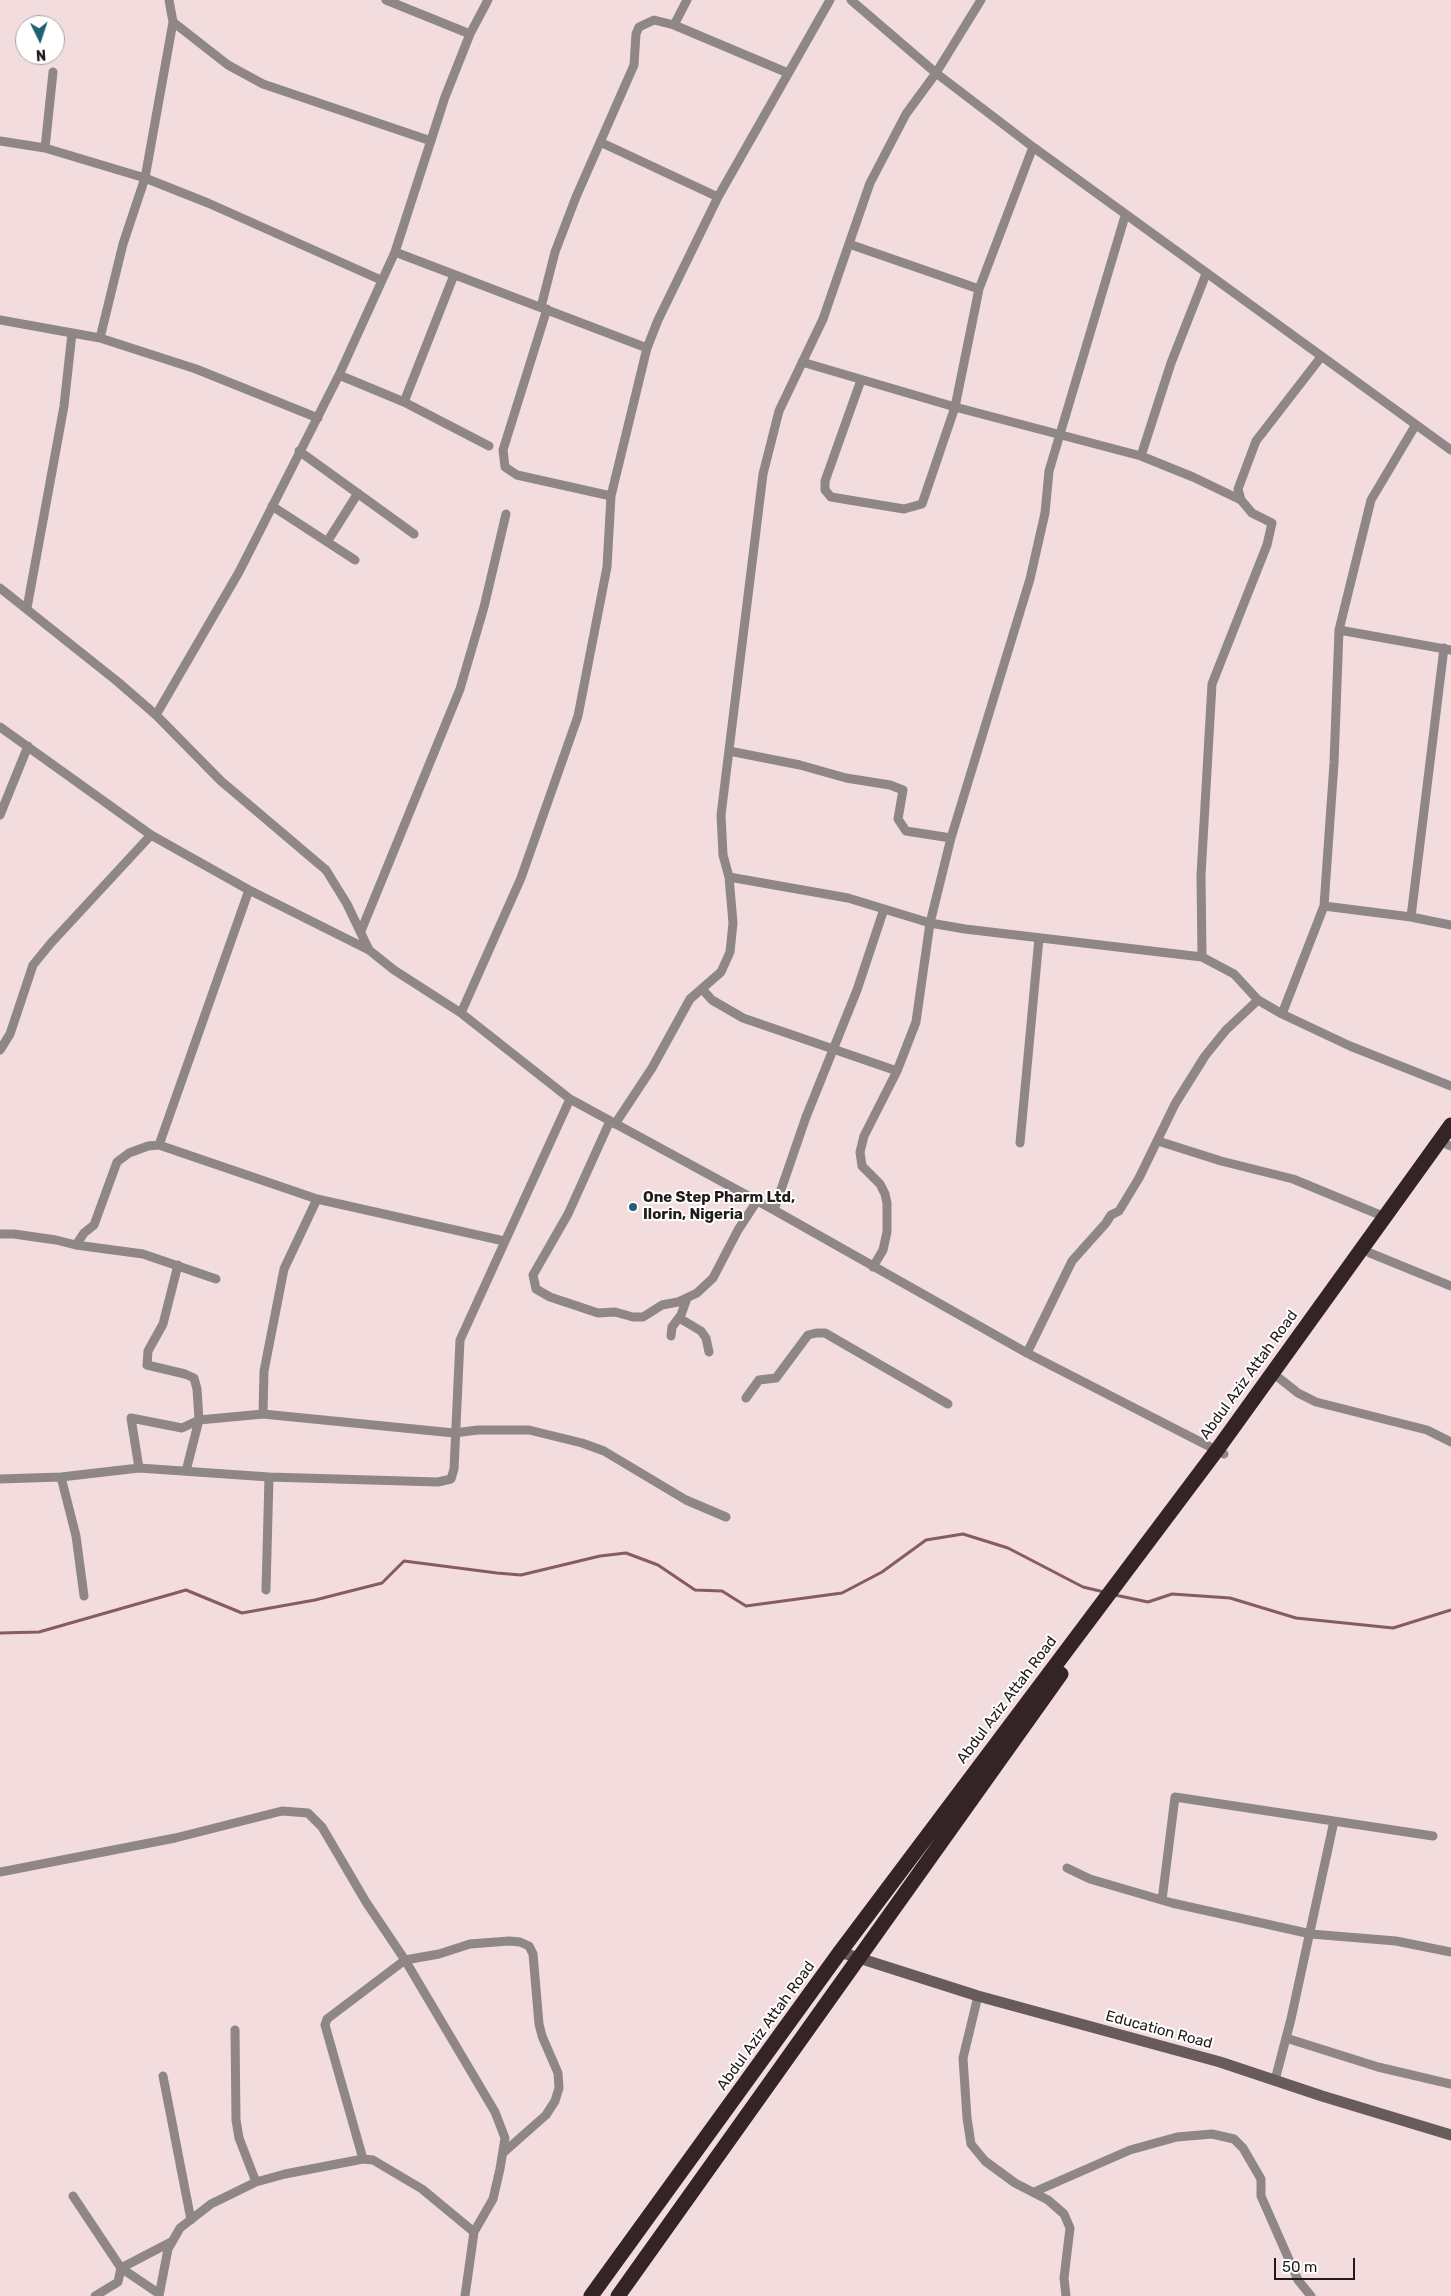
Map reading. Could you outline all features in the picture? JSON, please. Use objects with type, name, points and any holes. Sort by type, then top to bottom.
[{"type":"highway","name":"Abdul Aziz Attah Road","points":[[591,2296],[840,1952],[1220,1452],[1451,1125]]},
{"type":"highway","name":"Abdul Aziz Attah Road","points":[[1220,1452],[1279,1378],[1450,1144]]},
{"type":"highway","name":"Abdul Aziz Attah Road","points":[[618,2296],[1113,1595]]},
{"type":"street","points":[[100,338],[123,244],[145,178],[173,22],[170,0]]},
{"type":"street","points":[[386,0],[470,34]]},
{"type":"street","points":[[156,716],[239,572],[339,375],[395,252],[445,97],[470,34],[488,0]]},
{"type":"street","points":[[674,25],[687,0]]},
{"type":"street","points":[[461,1013],[521,878],[578,716],[607,567],[611,496],[647,348],[658,320],[718,197],[830,0]]},
{"type":"street","points":[[757,1201],[738,1230],[713,1278],[697,1293],[657,1308],[643,1317],[633,1317],[615,1312],[598,1313],[550,1297],[536,1289],[533,1275],[568,1214],[613,1122],[652,1068],[690,999],[721,972],[730,952],[733,923],[729,877],[723,855],[721,815],[763,474],[770,439],[779,411],[823,319],[870,183],[906,114],[936,74],[981,0]]},
{"type":"street","points":[[854,1],[936,74],[1034,148],[1415,426],[1451,450]]},
{"type":"street","points":[[611,496],[517,475],[505,467],[503,450],[544,308],[555,252],[576,197],[634,65],[636,34],[639,27],[654,20],[674,25],[788,73]]},
{"type":"street","points":[[173,22],[228,65],[263,84],[431,141]]},
{"type":"street","points":[[45,148],[53,72]]},
{"type":"street","points":[[0,141],[45,148],[145,178],[208,203],[382,280]]},
{"type":"street","points":[[600,142],[718,197]]},
{"type":"street","points":[[861,380],[825,481],[825,490],[831,497],[904,509],[922,504],[955,407],[979,289],[1034,148]]},
{"type":"street","points":[[873,1267],[883,1250],[887,1232],[887,1203],[880,1184],[862,1166],[860,1152],[864,1136],[897,1071],[916,1022],[930,923],[951,838],[1030,579],[1045,513],[1049,471],[1126,216]]},
{"type":"street","points":[[849,244],[979,289]]},
{"type":"street","points":[[395,252],[647,348]]},
{"type":"street","points":[[1141,456],[1171,364],[1206,274]]},
{"type":"street","points":[[404,402],[454,275]]},
{"type":"street","points":[[0,320],[100,338],[196,369],[318,418]]},
{"type":"street","points":[[27,608],[64,406],[72,333]]},
{"type":"street","points":[[1241,500],[1238,489],[1256,441],[1321,357]]},
{"type":"street","points":[[802,362],[955,407],[1141,456],[1193,477],[1241,500],[1252,513],[1272,523],[1267,545],[1212,684],[1201,875],[1202,957]]},
{"type":"street","points":[[339,375],[404,402],[489,446]]},
{"type":"street","points":[[1282,1014],[1324,906],[1334,763],[1339,630],[1371,500],[1415,426]]},
{"type":"street","points":[[299,451],[414,534]]},
{"type":"street","points":[[327,542],[358,493]]},
{"type":"street","points":[[272,506],[355,560]]},
{"type":"street","points":[[361,931],[460,689],[484,607],[506,514]]},
{"type":"street","points":[[0,588],[27,608],[156,716],[221,781],[326,870],[338,885],[369,950]]},
{"type":"street","points":[[1339,630],[1447,649],[1411,917]]},
{"type":"street","points":[[0,727],[151,835],[249,890],[369,950],[394,970],[461,1013],[570,1100],[774,1210],[1027,1353],[1220,1452]]},
{"type":"street","points":[[0,815],[28,746]]},
{"type":"street","points":[[729,751],[800,765],[846,778],[890,785],[903,790],[898,820],[906,831],[951,838]]},
{"type":"street","points":[[0,1050],[10,1034],[33,965],[151,835]]},
{"type":"street","points":[[729,877],[848,898],[930,923],[1202,957],[1234,974],[1258,1000],[1282,1014],[1350,1046],[1451,1086]]},
{"type":"street","points":[[159,1145],[249,890]]},
{"type":"street","points":[[1324,906],[1411,917],[1451,925]]},
{"type":"street","points":[[774,1210],[806,1117],[857,990],[884,909]]},
{"type":"street","points":[[1020,1143],[1039,938]]},
{"type":"street","points":[[702,989],[712,1000],[744,1018],[897,1071]]},
{"type":"street","points":[[1027,1353],[1072,1260],[1111,1215],[1119,1212],[1158,1141],[1175,1104],[1205,1056],[1226,1030],[1258,1000]]},
{"type":"street","points":[[0,1479],[61,1477],[139,1468],[269,1477],[438,1482],[451,1479],[454,1469],[454,1433],[460,1340],[570,1100]]},
{"type":"street","points":[[1158,1141],[1221,1161],[1293,1179],[1385,1217]]},
{"type":"street","points":[[76,1245],[84,1232],[94,1224],[117,1162],[128,1153],[148,1146],[159,1145],[317,1198],[504,1241]]},
{"type":"street","points":[[263,1414],[264,1371],[284,1269],[317,1198]]},
{"type":"street","points":[[0,1234],[14,1234],[144,1254],[216,1279]]},
{"type":"street","points":[[1370,1253],[1451,1286]]},
{"type":"street","points":[[178,1265],[163,1324],[148,1351],[147,1364],[194,1378],[197,1389],[199,1420],[186,1471]]},
{"type":"street","points":[[670,1336],[672,1327],[679,1318],[686,1298]]},
{"type":"street","points":[[679,1318],[701,1331],[706,1338],[709,1352]]},
{"type":"street","points":[[746,1398],[759,1380],[776,1378],[808,1335],[825,1333],[948,1404]]},
{"type":"street","points":[[1279,1378],[1298,1393],[1316,1402],[1427,1430],[1451,1442]]},
{"type":"street","points":[[139,1468],[131,1418],[182,1428],[199,1420],[263,1414],[454,1433],[478,1430],[524,1429],[604,1450],[686,1500],[726,1518]]},
{"type":"street","points":[[61,1477],[76,1536],[84,1596]]},
{"type":"street","points":[[266,1590],[269,1477]]},
{"type":"street","points":[[1162,1900],[1175,1797],[1433,1836]]},
{"type":"street","points":[[0,1872],[175,1838],[282,1811],[308,1813],[322,1827],[366,1902],[405,1960],[495,2112],[505,2138],[493,2198],[474,2232],[465,2296]]},
{"type":"street","points":[[1274,2080],[1311,1934],[1334,1821]]},
{"type":"street","points":[[1067,1868],[1090,1878],[1162,1900],[1311,1934],[1396,1941],[1451,1952]]},
{"type":"street","points":[[363,2159],[325,2024],[332,2014],[405,1960],[438,1954],[470,1944],[509,1941],[520,1942],[529,1946],[533,1954],[539,2024],[542,2036],[558,2073],[559,2088],[555,2101],[546,2115],[503,2153]]},
{"type":"street","name":"Education Road","points":[[840,1952],[978,1996],[1220,2062],[1451,2135]]},
{"type":"street","points":[[978,1996],[963,2058],[967,2118],[971,2144],[985,2161],[1015,2182],[1048,2200],[1064,2214],[1070,2228],[1064,2278],[1066,2296]]},
{"type":"street","points":[[234,2030],[236,2120],[239,2138],[256,2182]]},
{"type":"street","points":[[1286,2038],[1378,2066],[1451,2084]]},
{"type":"street","points":[[163,2076],[190,2220]]},
{"type":"street","points":[[1034,2192],[1130,2150],[1177,2137],[1212,2134],[1234,2139],[1243,2148],[1261,2180],[1261,2196],[1298,2280],[1311,2296]]},
{"type":"street","points":[[73,2196],[120,2268],[159,2294],[168,2249],[180,2228],[211,2204],[256,2182],[285,2174],[363,2159],[373,2160],[422,2189],[474,2232]]},
{"type":"street","points":[[120,2268],[173,2241]]},
{"type":"street","points":[[95,2296],[118,2282],[120,2268]]},
{"type":"waterway","points":[[0,1633],[39,1632],[186,1590],[242,1613],[315,1600],[382,1583],[404,1561],[521,1575],[600,1556],[626,1553],[658,1565],[695,1590],[722,1591],[746,1606],[842,1593],[882,1572],[926,1540],[963,1534],[1008,1548],[1083,1587],[1104,1592]]},
{"type":"waterway","points":[[1115,1595],[1148,1602],[1172,1594],[1230,1598],[1296,1618],[1393,1628],[1451,1610]]},
{"type":"place","name":"One Step Pharm Ltd, Ilorin, Nigeria","points":[[633,1207]]}]
